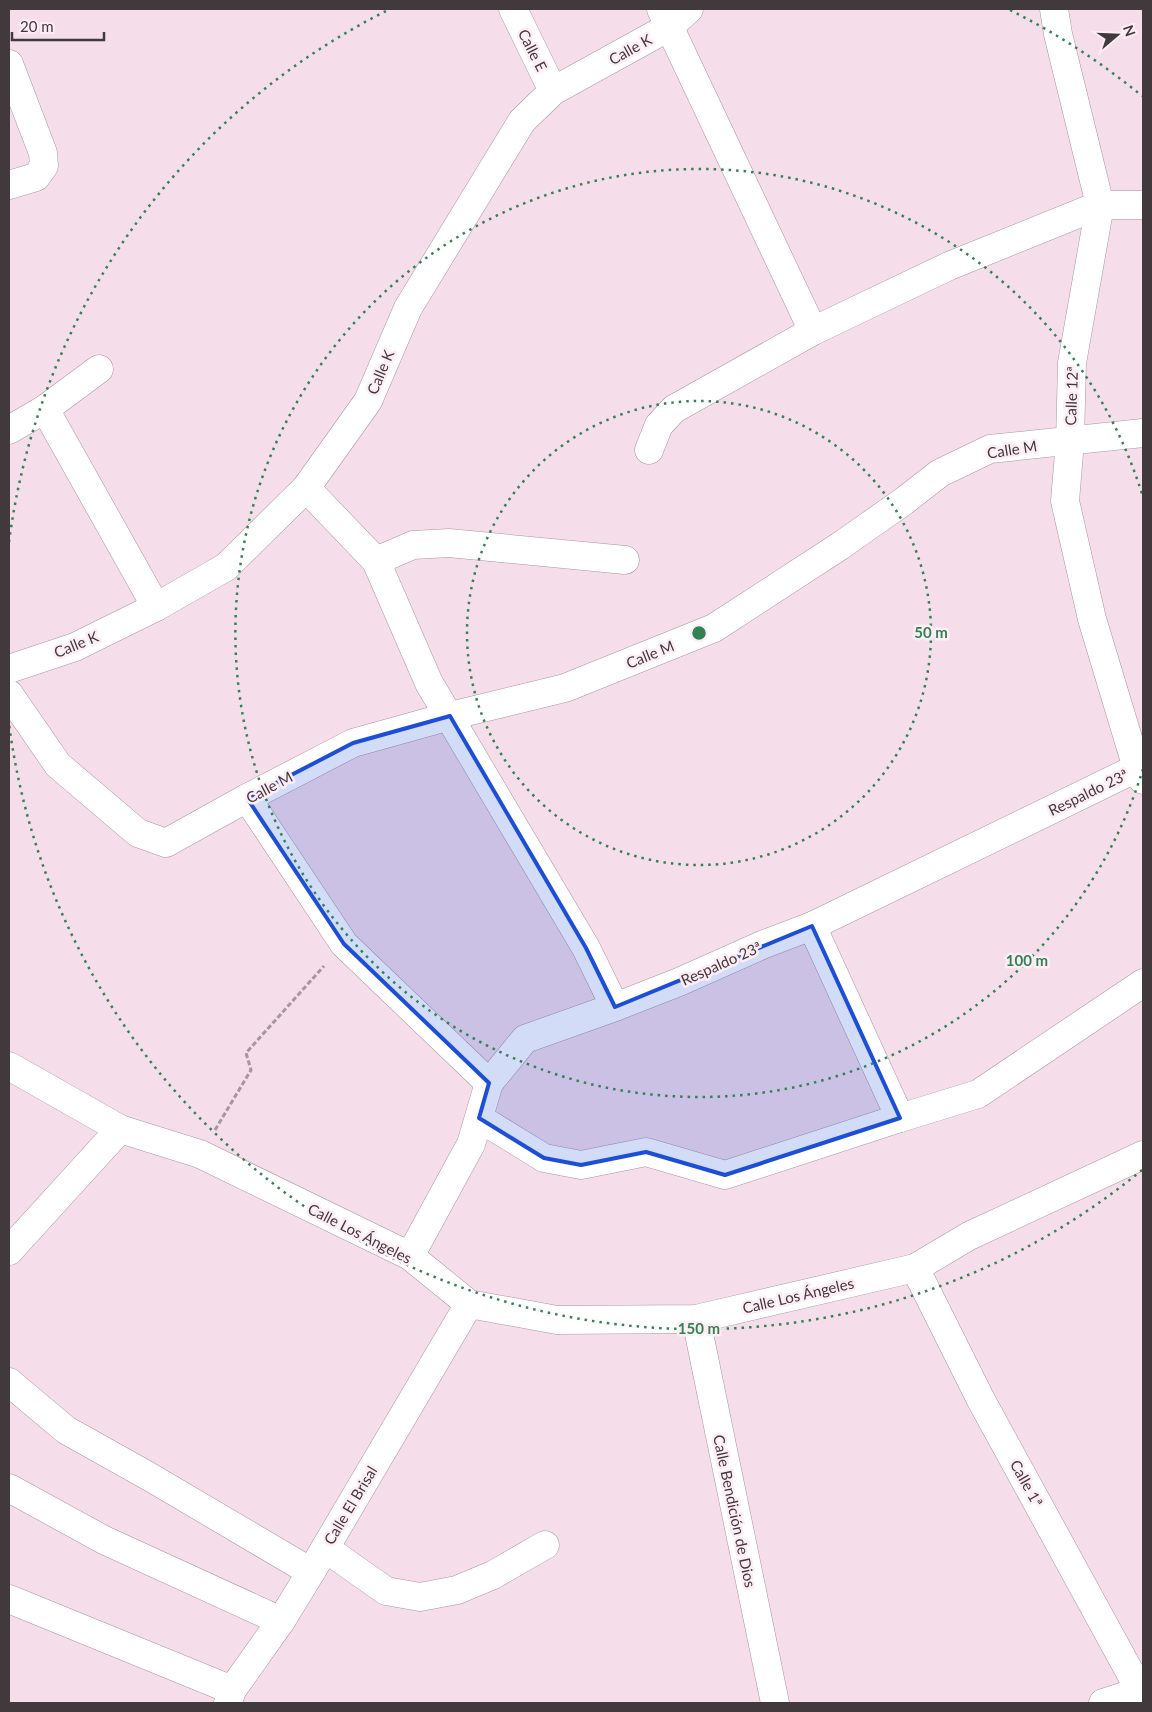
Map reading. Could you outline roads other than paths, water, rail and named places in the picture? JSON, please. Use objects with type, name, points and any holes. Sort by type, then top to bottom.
[{"type":"street","name":"Calle E","points":[[512,9],[553,90]]},
{"type":"street","name":"Calle K","points":[[9,669],[75,647],[156,607],[226,567],[306,488],[368,401],[408,308],[522,122],[553,90],[665,18],[689,9]]},
{"type":"street","name":"Calle 12ª","points":[[1054,9],[1058,34],[1100,205],[1072,362],[1070,441],[1065,501],[1092,619],[1140,774]]},
{"type":"street","points":[[665,18],[813,331]]},
{"type":"street","points":[[9,64],[43,153],[44,166],[36,177],[9,185]]},
{"type":"street","points":[[649,450],[659,425],[674,409],[813,331],[949,266],[1100,205],[1143,205]]},
{"type":"street","points":[[9,430],[45,409],[99,369]]},
{"type":"street","points":[[45,409],[156,607]]},
{"type":"street","name":"Calle M","points":[[9,694],[58,765],[138,833],[166,843],[353,743],[450,716],[565,688],[714,628],[840,546],[940,473],[990,449],[1143,433]]},
{"type":"street","points":[[306,488],[376,560],[429,683],[586,948],[615,1007]]},
{"type":"street","points":[[376,560],[413,545],[448,543],[625,560]]},
{"type":"street","name":"Respaldo 23ª","points":[[410,1256],[471,1144],[489,1083],[525,1039],[679,982],[762,945],[812,926],[1140,774]]},
{"type":"street","points":[[247,798],[344,944],[489,1083]]},
{"type":"street","points":[[812,926],[900,1118]]},
{"type":"street","points":[[478,1118],[544,1158],[581,1165],[646,1152],[725,1175],[978,1094],[1143,983]]},
{"type":"street","name":"Calle Los Ángeles","points":[[9,1066],[120,1129],[200,1154],[410,1256],[469,1304],[558,1320],[696,1319],[915,1268],[970,1236],[1143,1155]]},
{"type":"street","points":[[9,1251],[120,1129]]},
{"type":"street","name":"Calle 1ª","points":[[915,1268],[981,1400],[1139,1681]]},
{"type":"street","name":"Calle El Brisal","points":[[230,1697],[311,1572],[469,1304]]},
{"type":"street","name":"Calle Bendición de Dios","points":[[696,1319],[775,1703]]},
{"type":"street","points":[[9,1382],[66,1430],[311,1572]]},
{"type":"street","points":[[9,1488],[104,1540],[281,1621]]},
{"type":"street","points":[[325,1548],[386,1591],[420,1597],[457,1590],[484,1579],[545,1545]]},
{"type":"street","points":[[9,1599],[230,1697]]},
{"type":"street","points":[[1103,1703],[1139,1681]]}]
